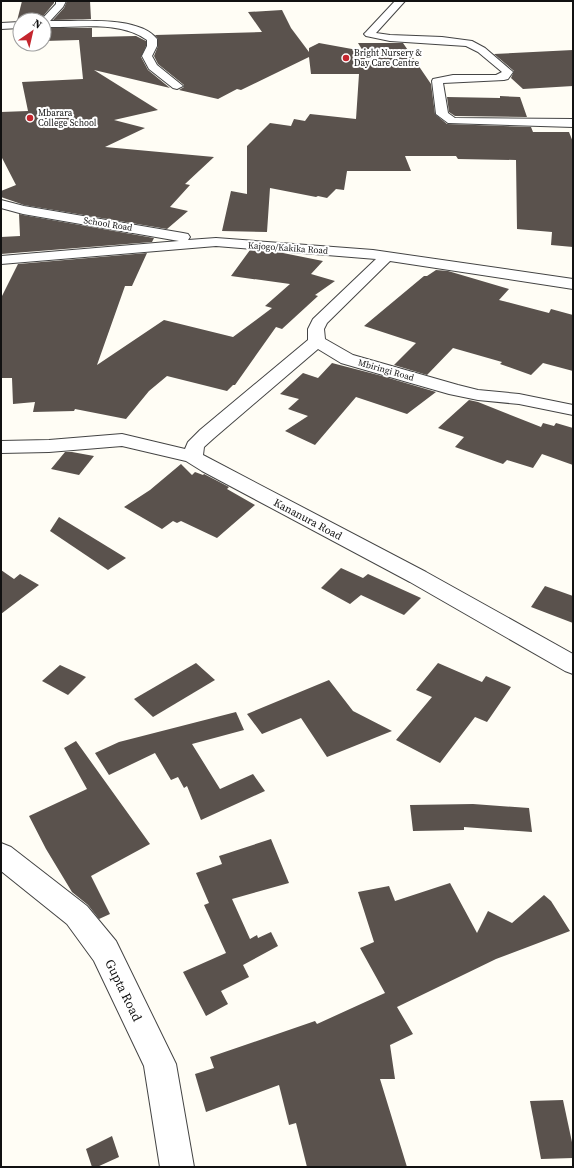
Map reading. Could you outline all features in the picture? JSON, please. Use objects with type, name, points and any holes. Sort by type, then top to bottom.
[{"type":"street","points":[[52,14],[60,5],[61,1]]},
{"type":"street","points":[[400,1],[369,34],[379,38],[397,40],[445,40],[464,43],[474,46],[508,72],[504,77],[493,79],[447,78],[438,81],[442,114],[449,119],[452,121],[573,124]]},
{"type":"street","points":[[52,23],[123,26],[146,32],[152,38],[152,46],[147,56],[154,67],[177,86]]},
{"type":"street","points":[[1,26],[12,25]]},
{"type":"street","name":"School Road","points":[[1,204],[23,210],[216,242]]},
{"type":"street","name":"Kajogo/Kakika Road","points":[[1,260],[216,242],[388,256],[573,284]]},
{"type":"street","points":[[193,457],[195,446],[207,434],[317,341],[315,332],[317,323],[388,256]]},
{"type":"street","name":"Mbiringi Road","points":[[317,341],[347,359],[455,390],[478,395],[519,399],[573,410]]},
{"type":"street","name":"Kananura Road","points":[[1,447],[122,440],[193,457],[209,467],[418,577],[573,665]]},
{"type":"street","name":"Gupta Road","points":[[1,855],[77,915],[105,951],[160,1064],[177,1167]]},
{"type":"building","points":[[22,1],[54,1],[47,12],[19,12]]},
{"type":"building","points":[[67,1],[90,1],[91,19],[53,20],[64,8]]},
{"type":"building","points":[[282,10],[291,28],[309,52],[309,48],[319,43],[363,51],[358,43],[403,43],[431,84],[435,114],[447,124],[531,127],[533,132],[569,132],[573,142],[573,247],[551,245],[552,232],[517,229],[516,160],[458,159],[456,156],[405,156],[411,171],[347,171],[344,190],[336,189],[327,198],[270,188],[267,232],[222,231],[231,191],[247,194],[247,146],[270,123],[291,126],[294,119],[305,121],[310,114],[356,119],[359,74],[311,74],[309,57],[241,90],[237,89],[218,99],[179,90],[184,87],[184,85],[158,64],[154,56],[158,46],[158,39],[155,35],[262,32],[248,12]]},
{"type":"building","points":[[52,28],[92,28],[92,37],[136,36],[146,41],[146,46],[141,57],[148,70],[170,88],[94,70],[158,110],[114,120],[145,128],[105,147],[214,157],[185,184],[190,185],[170,207],[188,211],[167,229],[24,205],[1,197],[1,191],[16,185],[1,156],[1,112],[28,111],[22,82],[83,79],[79,40],[52,41]]},
{"type":"building","points":[[573,50],[573,86],[523,89],[511,78],[514,71],[494,54]]},
{"type":"building","points":[[500,96],[520,97],[527,117],[455,116],[449,112],[447,97],[500,98]]},
{"type":"building","points":[[19,214],[154,238],[152,242],[1,254],[1,237],[20,236]]},
{"type":"building","points":[[250,250],[283,253],[323,261],[311,274],[335,281],[315,295],[318,296],[282,329],[276,327],[235,385],[227,391],[167,376],[149,391],[126,419],[75,409],[74,411],[33,412],[35,402],[13,404],[12,378],[1,378],[1,298],[18,264],[147,253],[132,286],[125,286],[97,365],[164,320],[233,337],[272,308],[265,306],[290,284],[231,276]]},
{"type":"building","points":[[436,270],[448,271],[509,289],[499,300],[549,313],[551,309],[573,315],[573,371],[543,363],[531,375],[500,364],[502,362],[453,348],[427,375],[394,365],[416,343],[364,326],[424,276],[427,276]]},
{"type":"building","points":[[332,363],[436,392],[407,414],[356,397],[315,445],[285,431],[308,416],[288,409],[299,399],[280,394],[303,373],[318,378]]},
{"type":"building","points":[[469,400],[478,402],[541,427],[543,423],[554,426],[556,423],[573,428],[573,465],[542,454],[533,468],[507,460],[503,464],[455,447],[464,437],[438,428]]},
{"type":"building","points":[[65,452],[94,456],[79,475],[51,469]]},
{"type":"building","points":[[181,464],[192,475],[195,472],[204,474],[229,487],[227,489],[255,505],[217,538],[181,521],[177,523],[173,521],[162,529],[124,507],[150,490]]},
{"type":"building","points":[[59,517],[126,558],[108,570],[50,531]]},
{"type":"building","points":[[341,568],[363,578],[368,574],[421,598],[404,615],[361,595],[350,604],[321,588]]},
{"type":"building","points":[[1,570],[14,579],[20,574],[39,585],[1,614]]},
{"type":"building","points":[[545,586],[573,596],[573,623],[531,607]]},
{"type":"building","points":[[196,663],[215,680],[153,717],[134,699]]},
{"type":"building","points":[[438,663],[482,682],[486,676],[511,687],[487,722],[475,717],[440,763],[396,740],[432,697],[416,690]]},
{"type":"building","points":[[60,665],[86,677],[68,695],[42,681]]},
{"type":"building","points":[[329,680],[353,711],[392,731],[327,757],[301,718],[262,734],[247,714]]},
{"type":"building","points":[[236,712],[244,730],[192,744],[220,789],[253,774],[265,791],[201,820],[187,786],[184,788],[178,777],[171,780],[155,753],[109,775],[95,753],[119,742]]},
{"type":"building","points":[[76,741],[150,844],[91,876],[110,914],[99,919],[88,905],[72,892],[46,849],[29,816],[87,789],[64,748]]},
{"type":"building","points":[[473,804],[529,808],[532,832],[464,827],[464,830],[413,831],[410,805]]},
{"type":"building","points":[[271,839],[289,883],[232,899],[250,939],[257,935],[258,938],[271,932],[278,946],[243,965],[249,977],[221,991],[228,1004],[206,1016],[183,972],[226,953],[204,905],[209,903],[196,873],[222,864],[219,856]]},
{"type":"building","points":[[450,883],[477,933],[488,911],[512,923],[544,895],[551,901],[570,931],[496,959],[397,1007],[413,1034],[390,1045],[395,1079],[380,1079],[407,1167],[307,1167],[296,1123],[289,1125],[279,1085],[206,1112],[195,1074],[214,1068],[210,1057],[315,1021],[317,1024],[385,993],[360,948],[374,942],[358,892],[389,886],[395,901]]},
{"type":"building","points":[[563,1100],[573,1147],[573,1158],[541,1159],[530,1101]]},
{"type":"building","points":[[112,1136],[119,1157],[97,1167],[92,1167],[86,1149]]},
{"type":"place","name":"Bright Nursery & Day Care Centre","points":[[346,58]]},
{"type":"place","name":"Mbarara College School","points":[[30,118]]}]
